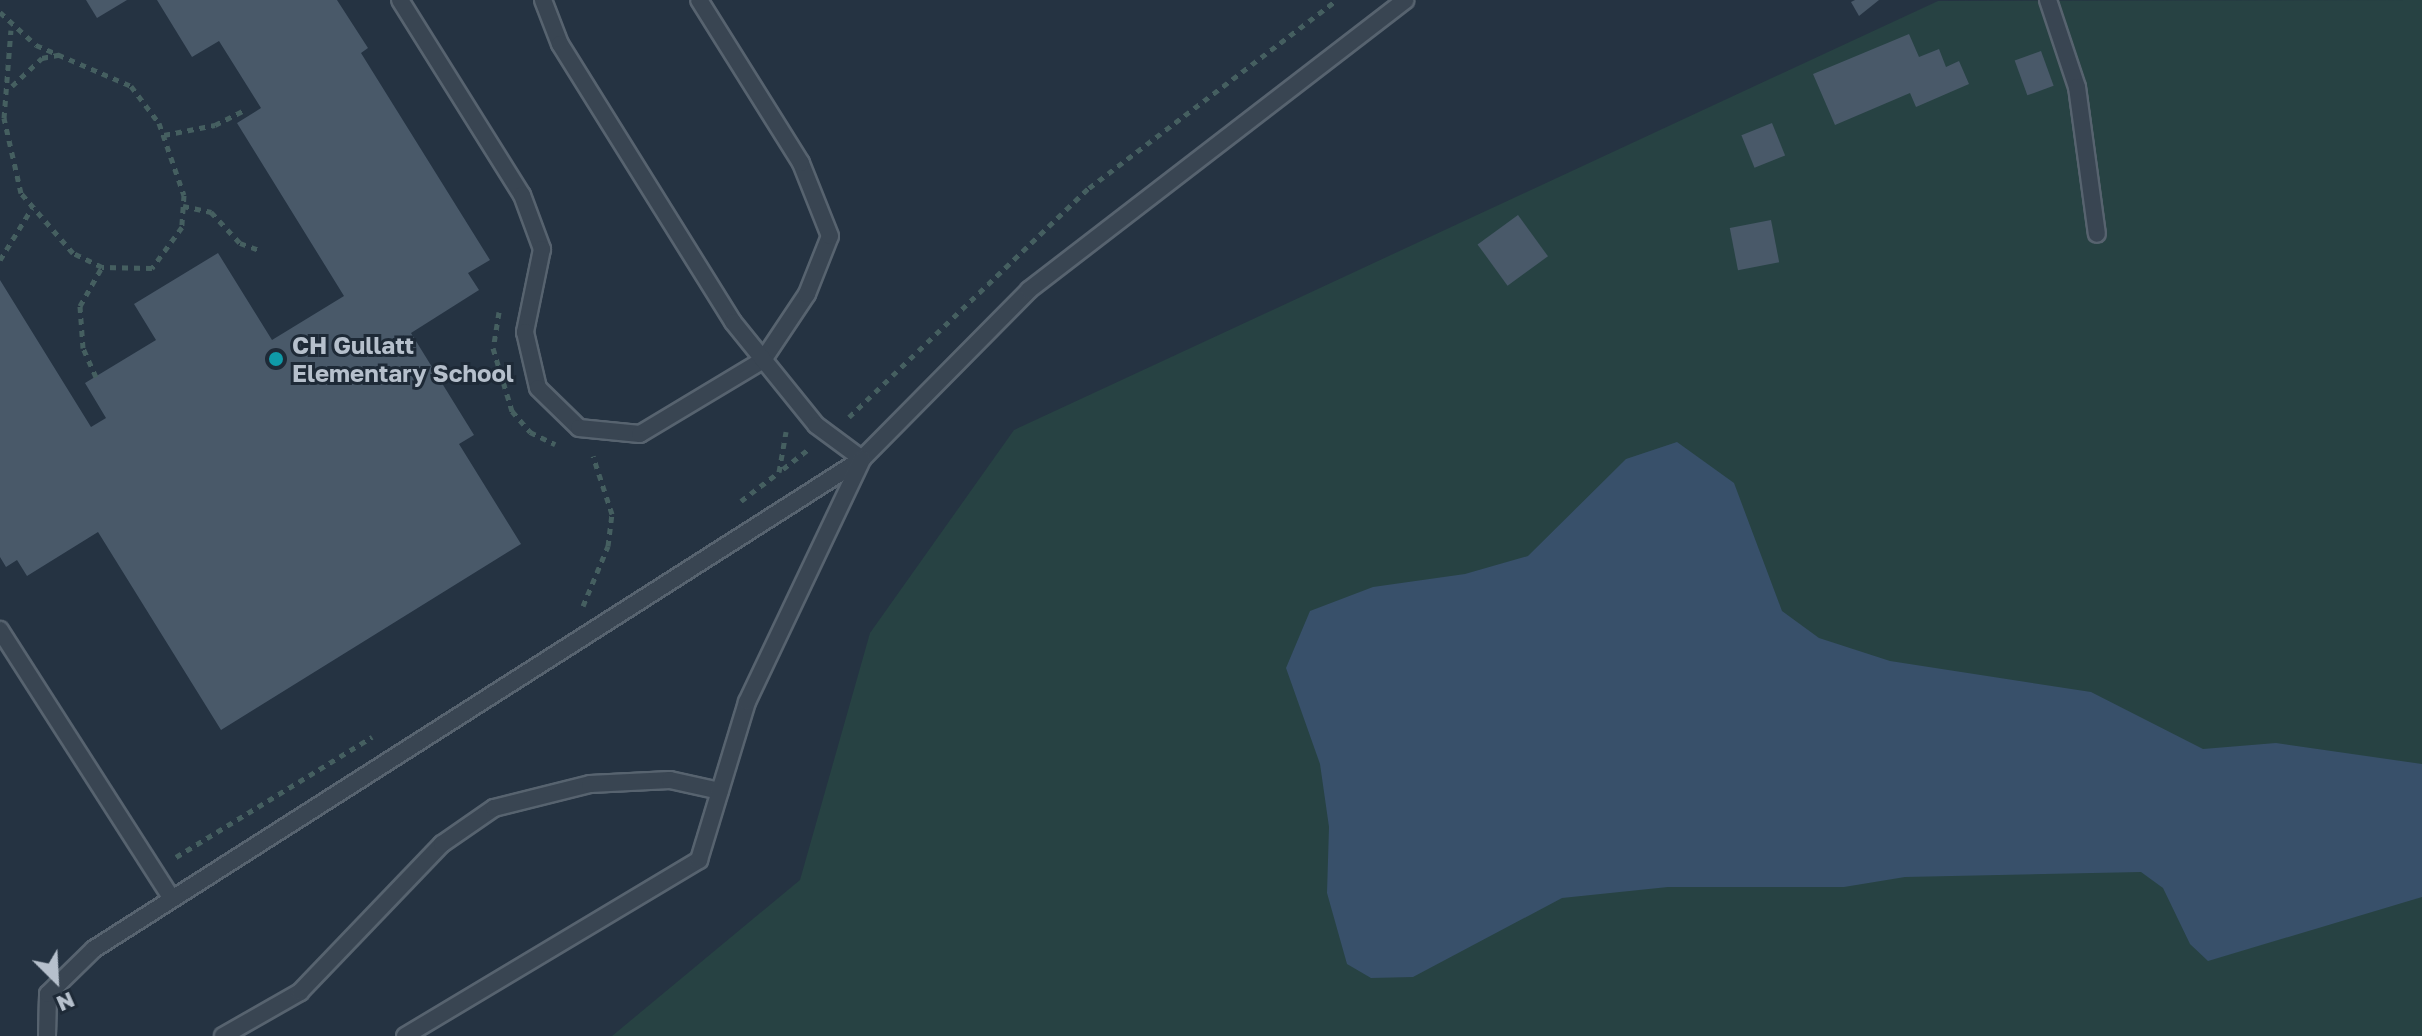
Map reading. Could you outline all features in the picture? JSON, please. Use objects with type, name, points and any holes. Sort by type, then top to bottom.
[{"type":"lane","points":[[400,0],[522,195],[542,249],[525,332],[538,388],[579,428],[640,434],[763,360],[807,294],[830,236],[801,163],[699,0]]},
{"type":"lane","points":[[543,0],[568,57],[763,360],[828,434],[862,459]]},
{"type":"lane","points":[[47,1036],[48,994],[94,949],[862,459],[1029,290],[1405,0]]},
{"type":"lane","points":[[2048,0],[2077,87],[2097,234]]},
{"type":"lane","points":[[405,1036],[699,860],[747,702],[862,459]]},
{"type":"lane","points":[[0,630],[172,899]]},
{"type":"lane","points":[[223,1036],[300,992],[442,844],[494,808],[590,784],[670,780],[720,791]]},
{"type":"path","points":[[727,511],[828,434],[1089,188],[1337,0]]},
{"type":"path","points":[[0,12],[11,30],[8,152],[32,208],[73,253],[102,267],[152,268],[182,227],[183,206],[164,135],[131,86],[11,30]]},
{"type":"path","points":[[11,87],[42,58],[64,54]]},
{"type":"path","points":[[164,135],[215,125],[243,111]]},
{"type":"path","points":[[183,206],[211,212],[240,243],[259,250]]},
{"type":"path","points":[[0,260],[32,208]]},
{"type":"path","points":[[96,377],[83,348],[80,306],[102,267]]},
{"type":"path","points":[[502,302],[493,348],[512,411],[530,432],[571,451]]},
{"type":"path","points":[[779,472],[788,455],[783,426]]},
{"type":"path","points":[[582,454],[603,457]]},
{"type":"path","points":[[582,608],[608,546],[612,514],[593,456]]},
{"type":"path","points":[[570,615],[604,594]]},
{"type":"path","points":[[154,871],[382,730]]},
{"type":"green space","points":[[2422,0],[2422,1036],[612,1036],[800,880],[870,633],[1014,430],[1938,1]]},
{"type":"water","points":[[1677,442],[1734,483],[1782,611],[1819,638],[1890,661],[2091,692],[2203,749],[2276,743],[2422,764],[2422,897],[2208,961],[2190,944],[2163,888],[2141,872],[1905,877],[1844,887],[1668,887],[1562,898],[1413,977],[1371,978],[1347,964],[1327,893],[1329,827],[1320,764],[1286,668],[1310,611],[1373,587],[1465,574],[1528,556],[1626,459]]},
{"type":"building","points":[[86,0],[127,0],[97,18]]},
{"type":"building","name":"CH Gullatt Elementary School","points":[[157,0],[337,0],[368,48],[361,53],[490,260],[468,273],[479,290],[411,333],[474,435],[459,444],[521,544],[221,730],[98,532],[27,576],[17,560],[6,567],[0,557],[0,280],[91,427],[106,418],[85,383],[156,340],[134,304],[218,253],[272,340],[344,296],[237,123],[261,108],[219,41],[192,57]]},
{"type":"building","points":[[1855,0],[1879,0],[1859,16],[1851,2]]},
{"type":"building","points":[[1909,34],[1919,57],[1939,49],[1946,67],[1959,61],[1969,84],[1916,107],[1910,93],[1835,125],[1813,74]]},
{"type":"building","points":[[2041,51],[2054,86],[2027,95],[2015,61]]},
{"type":"building","points":[[1772,123],[1785,155],[1755,168],[1741,135]]},
{"type":"building","points":[[1518,215],[1548,256],[1508,286],[1478,244]]},
{"type":"building","points":[[1771,220],[1779,262],[1738,270],[1730,228]]},
{"type":"place","name":"CH Gullatt Elementary School","points":[[276,359]]}]
